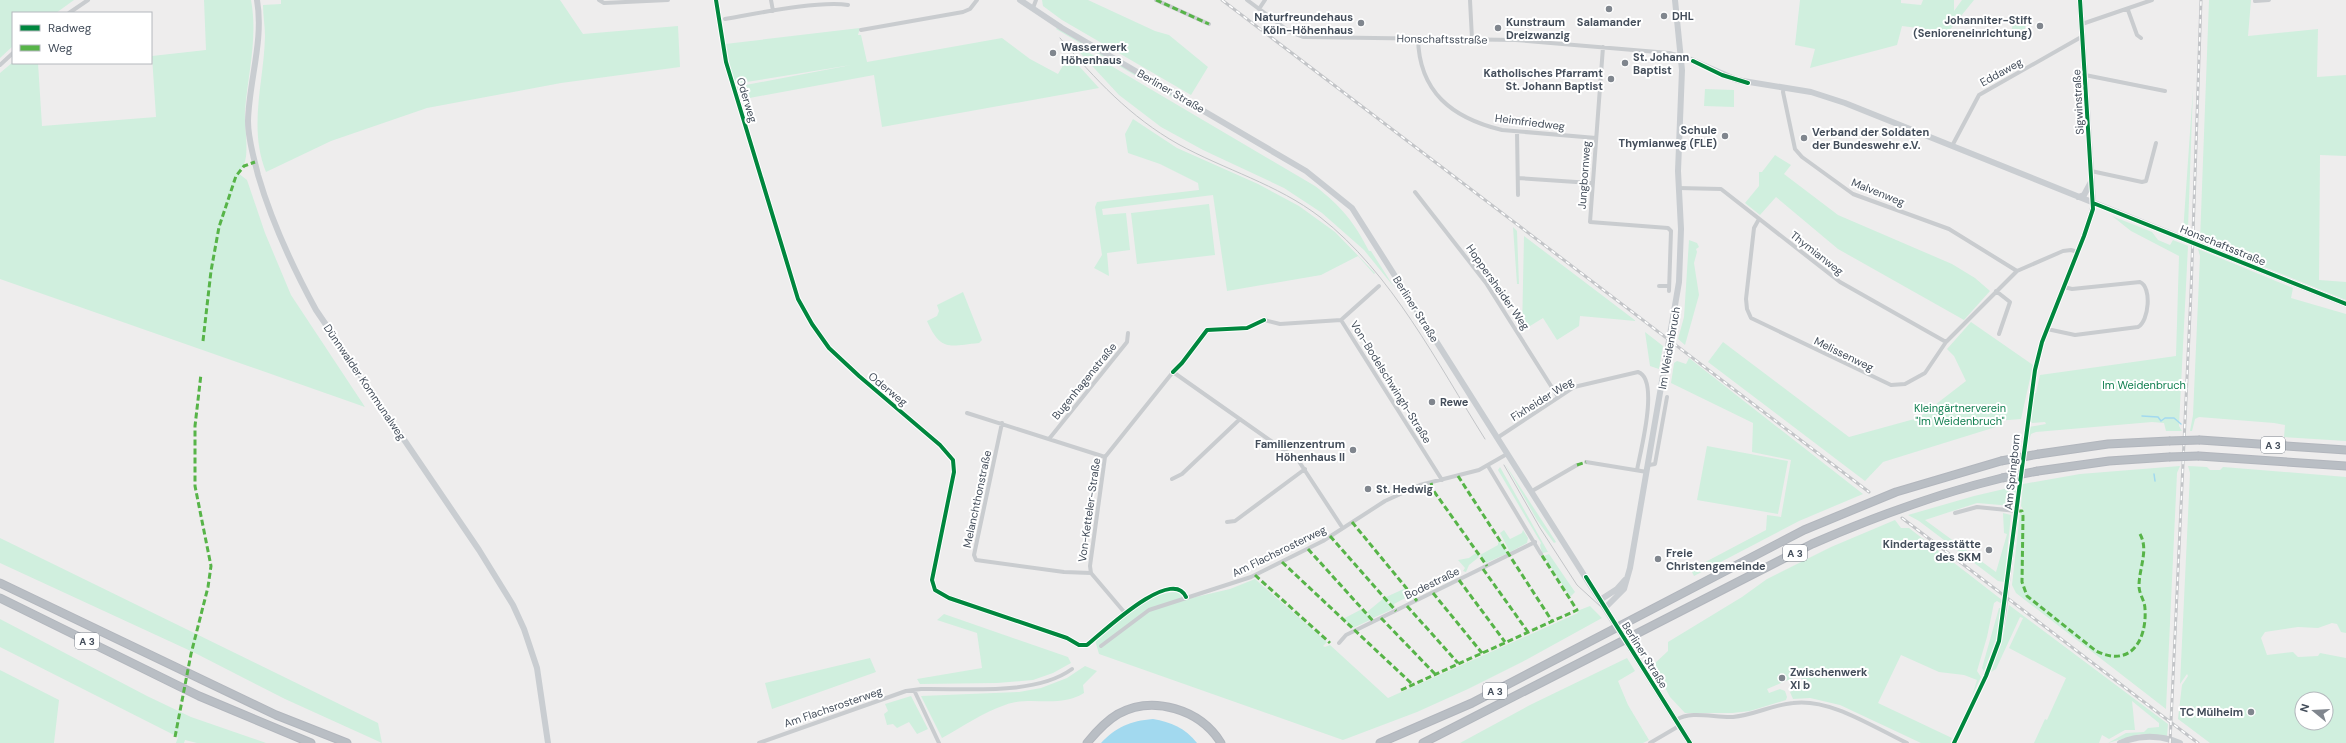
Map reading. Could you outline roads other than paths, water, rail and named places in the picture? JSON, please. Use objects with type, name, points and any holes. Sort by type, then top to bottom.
[{"type":"highway","name":"A 3","points":[[1380,743],[1472,704],[1804,530],[1896,492],[2001,461],[2108,444],[2170,440],[2200,440],[2346,450]]},
{"type":"highway","name":"A 3","points":[[1423,743],[1812,544],[1869,519],[1907,505],[2002,478],[2038,471],[2109,461],[2199,456],[2346,466]]},
{"type":"highway","name":"A 3","points":[[0,583],[276,715],[347,743]]},
{"type":"highway","name":"A 3","points":[[0,598],[199,696],[311,743]]},
{"type":"highway","points":[[1087,743],[1104,724],[1119,714],[1138,707],[1158,706],[1182,711],[1196,718],[1209,728],[1221,743]]},
{"type":"highway","points":[[1094,743],[1108,726],[1125,715],[1153,709],[1172,711],[1191,719],[1202,728],[1215,743]]},
{"type":"main road","name":"Dünnwalder Kommunalweg","points":[[257,0],[258,34],[248,122],[251,145],[262,188],[283,246],[297,276],[316,310],[479,550],[519,617],[536,668],[548,743]]},
{"type":"main road","name":"Berliner Straße","points":[[1020,0],[1027,2],[1033,8],[1062,28],[1292,162],[1345,200],[1366,227],[1507,454],[1532,491],[1690,743]]},
{"type":"main road","name":"Im Weidenbruch","points":[[1605,608],[1621,593],[1628,576],[1648,472],[1676,308],[1679,282],[1681,229],[1678,188],[1682,56],[1675,0]]},
{"type":"main road","name":"Sigwinstraße","points":[[2080,0],[2093,203]]},
{"type":"main road","name":"Honschaftsstraße","points":[[1682,56],[1729,78],[1753,84],[1784,87],[1811,92],[1840,101],[2346,304]]},
{"type":"main road","points":[[2078,197],[2084,195],[2092,181]]},
{"type":"main road","name":"Im Weidenbruch","points":[[1600,600],[1617,590],[1628,576]]},
{"type":"main road","points":[[2120,743],[2141,737],[2167,739],[2180,743]]},
{"type":"street","points":[[70,12],[88,0]]},
{"type":"street","points":[[600,0],[604,3],[668,0]]},
{"type":"street","name":"Oderweg","points":[[716,0],[726,62],[798,299],[812,324],[829,348],[859,376],[940,445],[953,460],[954,472],[932,580],[935,590],[949,598],[1067,638],[1079,645],[1087,646],[1125,613]]},
{"type":"street","points":[[771,0],[773,11]]},
{"type":"street","points":[[861,30],[963,12],[970,9],[977,0]]},
{"type":"street","points":[[1033,8],[1036,0]]},
{"type":"street","points":[[1156,0],[1209,24]]},
{"type":"street","name":"Honschaftsstraße","points":[[1247,0],[1298,36],[1516,40],[1603,47],[1682,56]]},
{"type":"street","points":[[1259,9],[1265,0]]},
{"type":"street","points":[[1470,0],[1472,39]]},
{"type":"street","points":[[2135,0],[2138,6]]},
{"type":"street","points":[[2082,24],[2128,10],[2152,0]]},
{"type":"street","points":[[2255,1],[2269,0]]},
{"type":"street","points":[[725,20],[773,11],[838,2],[848,4]]},
{"type":"street","points":[[2128,10],[2137,36],[2141,38]]},
{"type":"street","name":"Eddaweg","points":[[1952,146],[1979,95],[2083,36]]},
{"type":"street","name":"Heimfriedweg","points":[[1418,38],[1423,71],[1427,81],[1441,100],[1461,116],[1475,122],[1517,132],[1596,138]]},
{"type":"street","name":"Jungbornweg","points":[[1603,47],[1591,183],[1590,222],[1668,228],[1671,231]]},
{"type":"street","points":[[0,65],[12,54]]},
{"type":"street","points":[[2085,75],[2165,91]]},
{"type":"street","name":"Malvenweg","points":[[1784,87],[1783,92],[1795,149],[1802,157],[1853,194],[1949,229],[2017,271]]},
{"type":"street","points":[[1517,132],[1518,195]]},
{"type":"street","points":[[2091,171],[2142,182],[2146,180],[2156,143]]},
{"type":"street","points":[[1518,178],[1591,183]]},
{"type":"street","name":"Thymianweg","points":[[1678,188],[1721,189],[1840,282],[1946,342]]},
{"type":"street","name":"Hoppersheider Weg","points":[[1415,192],[1486,283],[1558,397]]},
{"type":"street","name":"Am Springborn","points":[[1954,743],[1995,654],[2002,628],[2029,405],[2037,360],[2047,329],[2090,219],[2093,203]]},
{"type":"street","name":"Melissenweg","points":[[1759,219],[1754,228],[1746,299],[1747,309],[1751,318],[1891,385],[1905,384],[1925,373],[1946,342],[2017,271],[2063,251],[2071,250],[2078,252]]},
{"type":"street","points":[[1659,286],[1669,288],[1671,231],[1681,229]]},
{"type":"street","points":[[2047,329],[2075,335],[2138,327],[2145,318],[2147,294],[2145,287],[2140,282],[2072,289],[2064,287]]},
{"type":"street","points":[[1341,320],[1378,286]]},
{"type":"street","points":[[1996,291],[2010,302],[1999,334]]},
{"type":"street","name":"Von-Bodelschwingh-Straße","points":[[1264,320],[1280,324],[1341,320],[1442,480]]},
{"type":"street","name":"Bugenhagenstraße","points":[[1049,439],[1127,342],[1128,333]]},
{"type":"street","name":"Von-Ketteler-Straße","points":[[1125,613],[1090,572],[1105,456],[1173,372],[1298,460],[1342,527]]},
{"type":"street","name":"Fixheider Weg","points":[[1497,438],[1558,397],[1580,385],[1634,372],[1644,375],[1648,391],[1648,407],[1637,470]]},
{"type":"street","name":"Im Weidenbruch","points":[[1649,465],[1655,464],[1667,397]]},
{"type":"street","points":[[967,413],[1105,456]]},
{"type":"street","points":[[1172,479],[1182,474],[1240,419]]},
{"type":"street","name":"Melanchthonstraße","points":[[1002,423],[974,555],[976,560],[1064,572],[1090,572]]},
{"type":"street","name":"Am Flachsrosterweg","points":[[1101,646],[1142,614],[1186,597],[1251,577],[1316,545],[1385,501],[1420,485],[1488,466],[1507,454]]},
{"type":"street","points":[[1586,462],[1648,472]]},
{"type":"street","points":[[1532,491],[1577,464]]},
{"type":"street","points":[[1488,466],[1541,554]]},
{"type":"street","points":[[1227,522],[1234,521],[1305,469]]},
{"type":"street","name":"Am Springborn","points":[[1954,513],[1978,507],[2017,511]]},
{"type":"street","name":"Bodestraße","points":[[1339,643],[1346,635],[1535,542]]},
{"type":"street","points":[[1125,613],[1155,594],[1178,590],[1184,593],[1186,597]]},
{"type":"street","name":"Am Flachsrosterweg","points":[[759,743],[914,690],[1025,687],[1051,681],[1072,669]]},
{"type":"street","points":[[914,690],[939,743]]},
{"type":"street","points":[[1650,743],[1686,716],[1733,717],[1750,715],[1791,703],[1809,702],[1829,706],[1907,743]]},
{"type":"water","points":[[1153,719],[1177,726],[1188,733],[1197,743],[1101,743],[1112,733],[1130,723]]},
{"type":"waterway","points":[[2142,416],[2158,417],[2161,421],[2165,418],[2174,418],[2181,424]]},
{"type":"waterway","points":[[2154,474],[2155,481]]},
{"type":"tram line","points":[[1060,38],[1086,68],[1114,96],[1144,122],[1178,144],[1286,195],[1320,217],[1346,240],[1369,265],[1412,320],[1485,439]]},
{"type":"tram line","points":[[1504,465],[1540,528],[1577,585],[1612,617],[1692,743]]},
{"type":"railway","points":[[1222,0],[1869,492]]},
{"type":"railway","points":[[2170,743],[2191,292],[2201,0]]},
{"type":"railway","points":[[1902,518],[2198,743]]},
{"type":"place","name":"Salamander","points":[[1609,9]]},
{"type":"place","name":"DHL","points":[[1664,16]]},
{"type":"place","name":"Naturfreundehaus Köln-Höhenhaus","points":[[1361,23]]},
{"type":"place","name":"Johanniter-Stift (Senioreneinrichtung)","points":[[2040,26]]},
{"type":"place","name":"Kunstraum Dreizwanzig","points":[[1498,28]]},
{"type":"place","name":"Wasserwerk Höhenhaus","points":[[1053,53]]},
{"type":"place","name":"St. Johann Baptist","points":[[1625,63]]},
{"type":"place","name":"Katholisches Pfarramt St. Johann Baptist","points":[[1611,79]]},
{"type":"place","name":"Schule Thymianweg (FLE)","points":[[1725,136]]},
{"type":"place","name":"Verband der Soldaten der Bundeswehr e.V.","points":[[1804,138]]},
{"type":"place","name":"Rewe","points":[[1432,402]]},
{"type":"place","name":"Familienzentrum Höhenhaus II","points":[[1353,450]]},
{"type":"place","name":"St. Hedwig","points":[[1368,489]]},
{"type":"place","name":"Kindertagesstätte des SKM","points":[[1989,550]]},
{"type":"place","name":"Freie Christengemeinde","points":[[1658,559]]},
{"type":"place","name":"Zwischenwerk XI b","points":[[1782,678]]},
{"type":"place","name":"TC Mülheim","points":[[2251,712]]},
{"type":"park label","name":"Kleingärtnerverein \"Im Weidenbruch\"","points":[[1960,414]]}]
